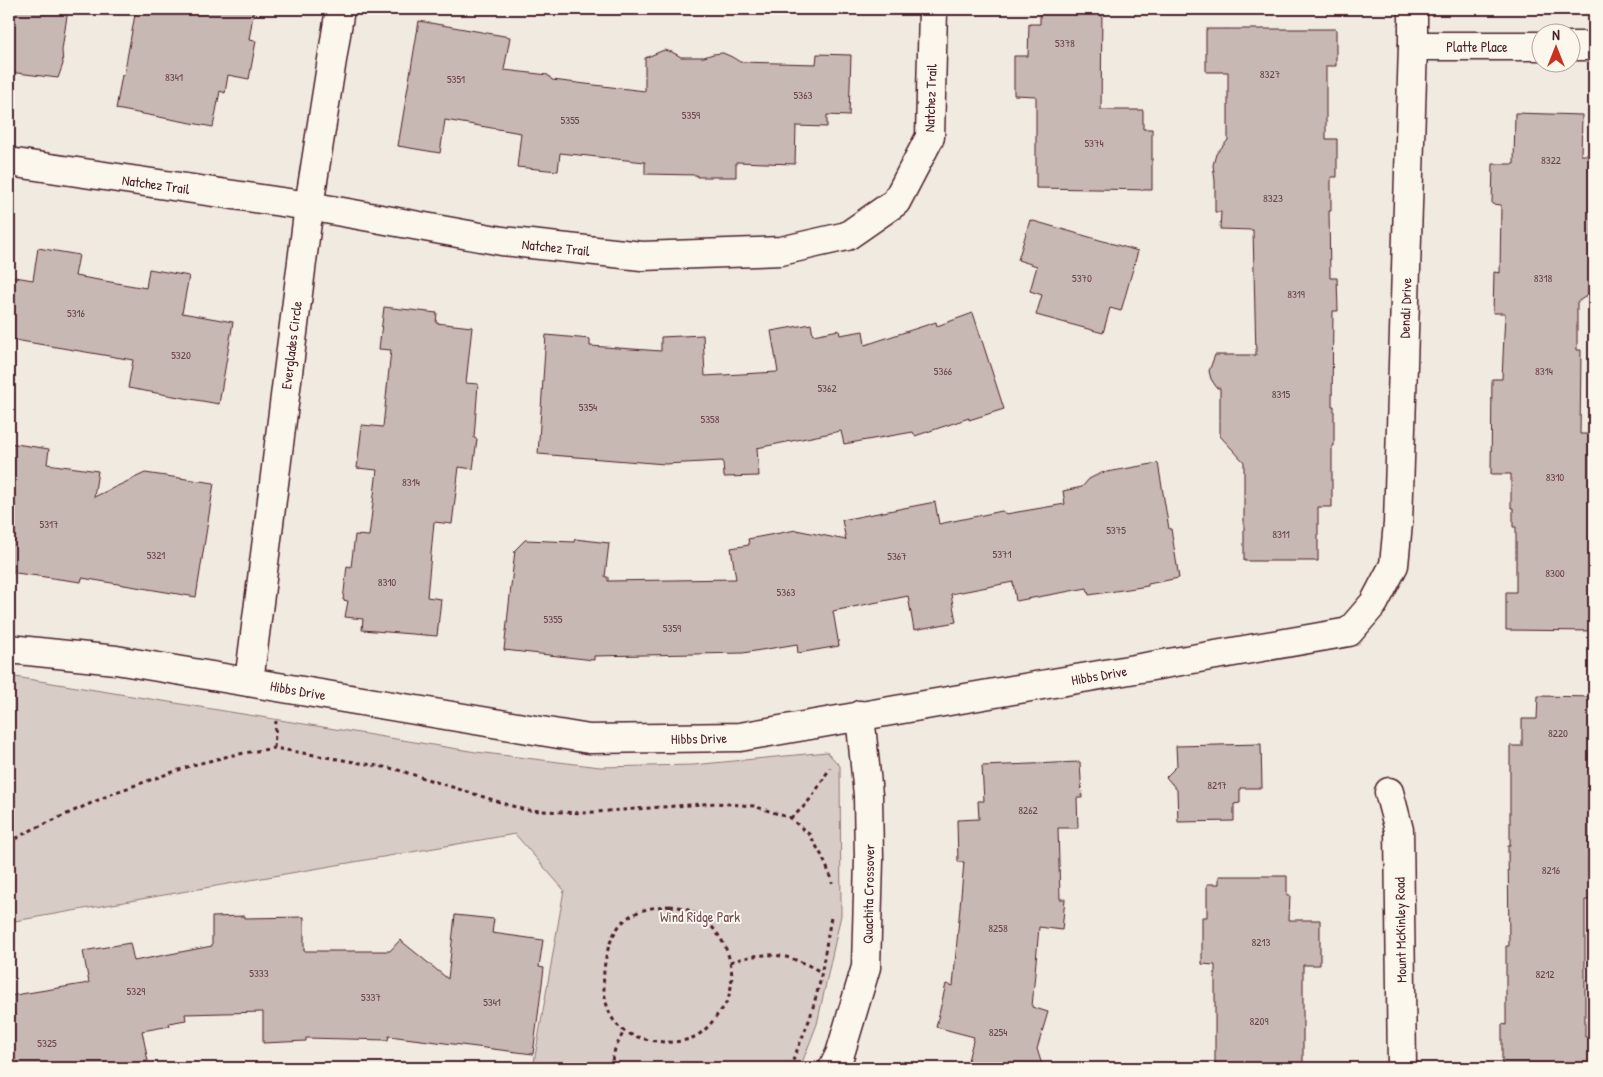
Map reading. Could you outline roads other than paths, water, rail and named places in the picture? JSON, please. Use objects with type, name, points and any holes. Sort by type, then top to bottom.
[{"type":"street","name":"Everglades Circle","points":[[248,682],[309,206],[340,9]]},
{"type":"street","name":"Natchez Trail","points":[[9,162],[309,206],[502,241],[642,256],[781,251],[847,236],[896,202],[930,137],[933,9]]},
{"type":"street","name":"Denali Drive","points":[[1374,603],[1394,565],[1398,523],[1413,9]]},
{"type":"street","name":"Platte Place","points":[[1413,46],[1530,46]]},
{"type":"street","points":[[1580,46],[1594,46]]},
{"type":"street","name":"Hibbs Drive","points":[[9,649],[116,660],[589,739],[740,737],[1349,632],[1374,603]]},
{"type":"street","name":"Quachita Crossover","points":[[833,1068],[840,1054],[866,967],[869,841],[868,795],[860,715]]},
{"type":"street","name":"Mount McKinley Road","points":[[1388,792],[1399,830],[1402,1068]]},
{"type":"park label","name":"Wind Ridge Park","points":[[700,916]]}]
